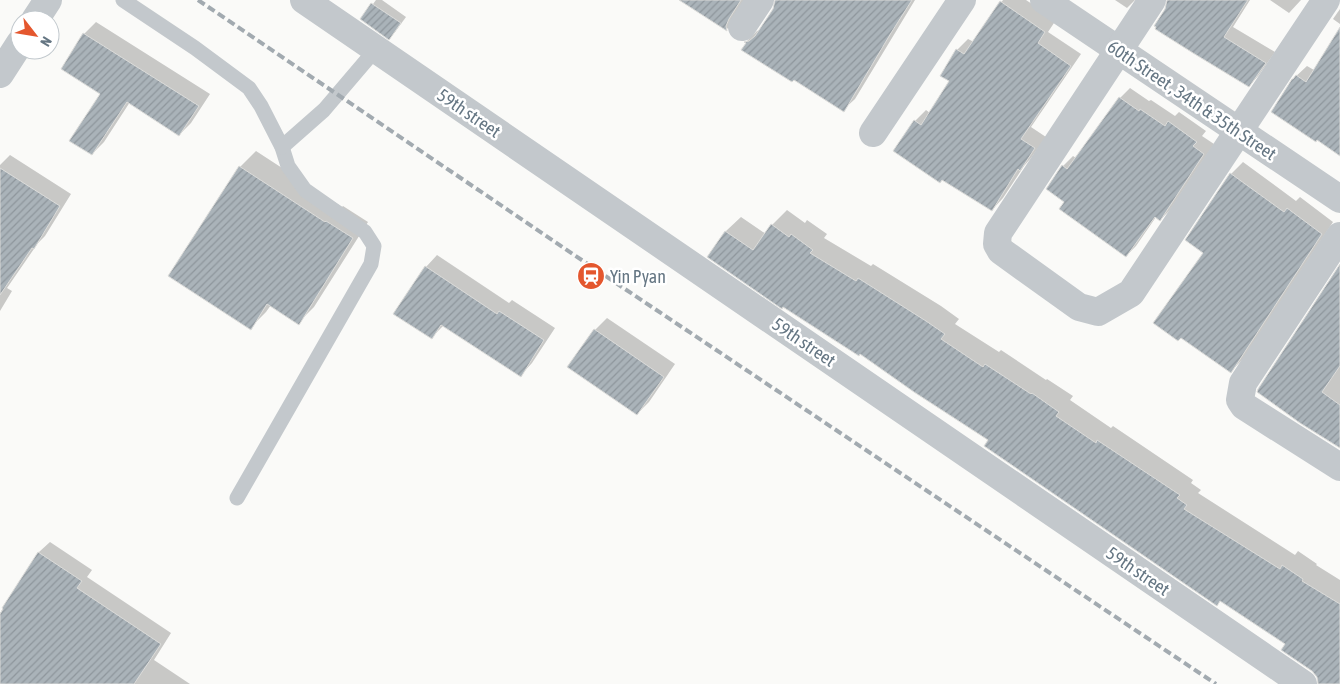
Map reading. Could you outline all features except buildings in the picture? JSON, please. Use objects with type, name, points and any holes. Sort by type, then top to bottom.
[{"type":"street","name":"59th street","points":[[304,0],[1303,684]]},
{"type":"street","points":[[742,27],[760,0]]},
{"type":"street","points":[[873,133],[962,0]]},
{"type":"street","name":"60th Street , 34th & 35th Street","points":[[1044,0],[1340,199]]},
{"type":"street","points":[[1152,0],[998,233],[997,244],[1001,251],[1079,306],[1098,312],[1131,292],[1326,0]]},
{"type":"street","points":[[0,74],[10,58]]},
{"type":"street","points":[[1340,236],[1243,383],[1240,400],[1244,406],[1340,467]]},
{"type":"lane","points":[[123,0],[249,88],[261,106],[282,147],[288,166],[304,190],[365,232],[374,246],[371,264],[237,498]]},
{"type":"lane","points":[[282,147],[324,110],[376,49]]},
{"type":"railway","points":[[198,0],[595,269],[1216,684]]},
{"type":"place","name":"Yin Pyan","points":[[591,276]]}]
